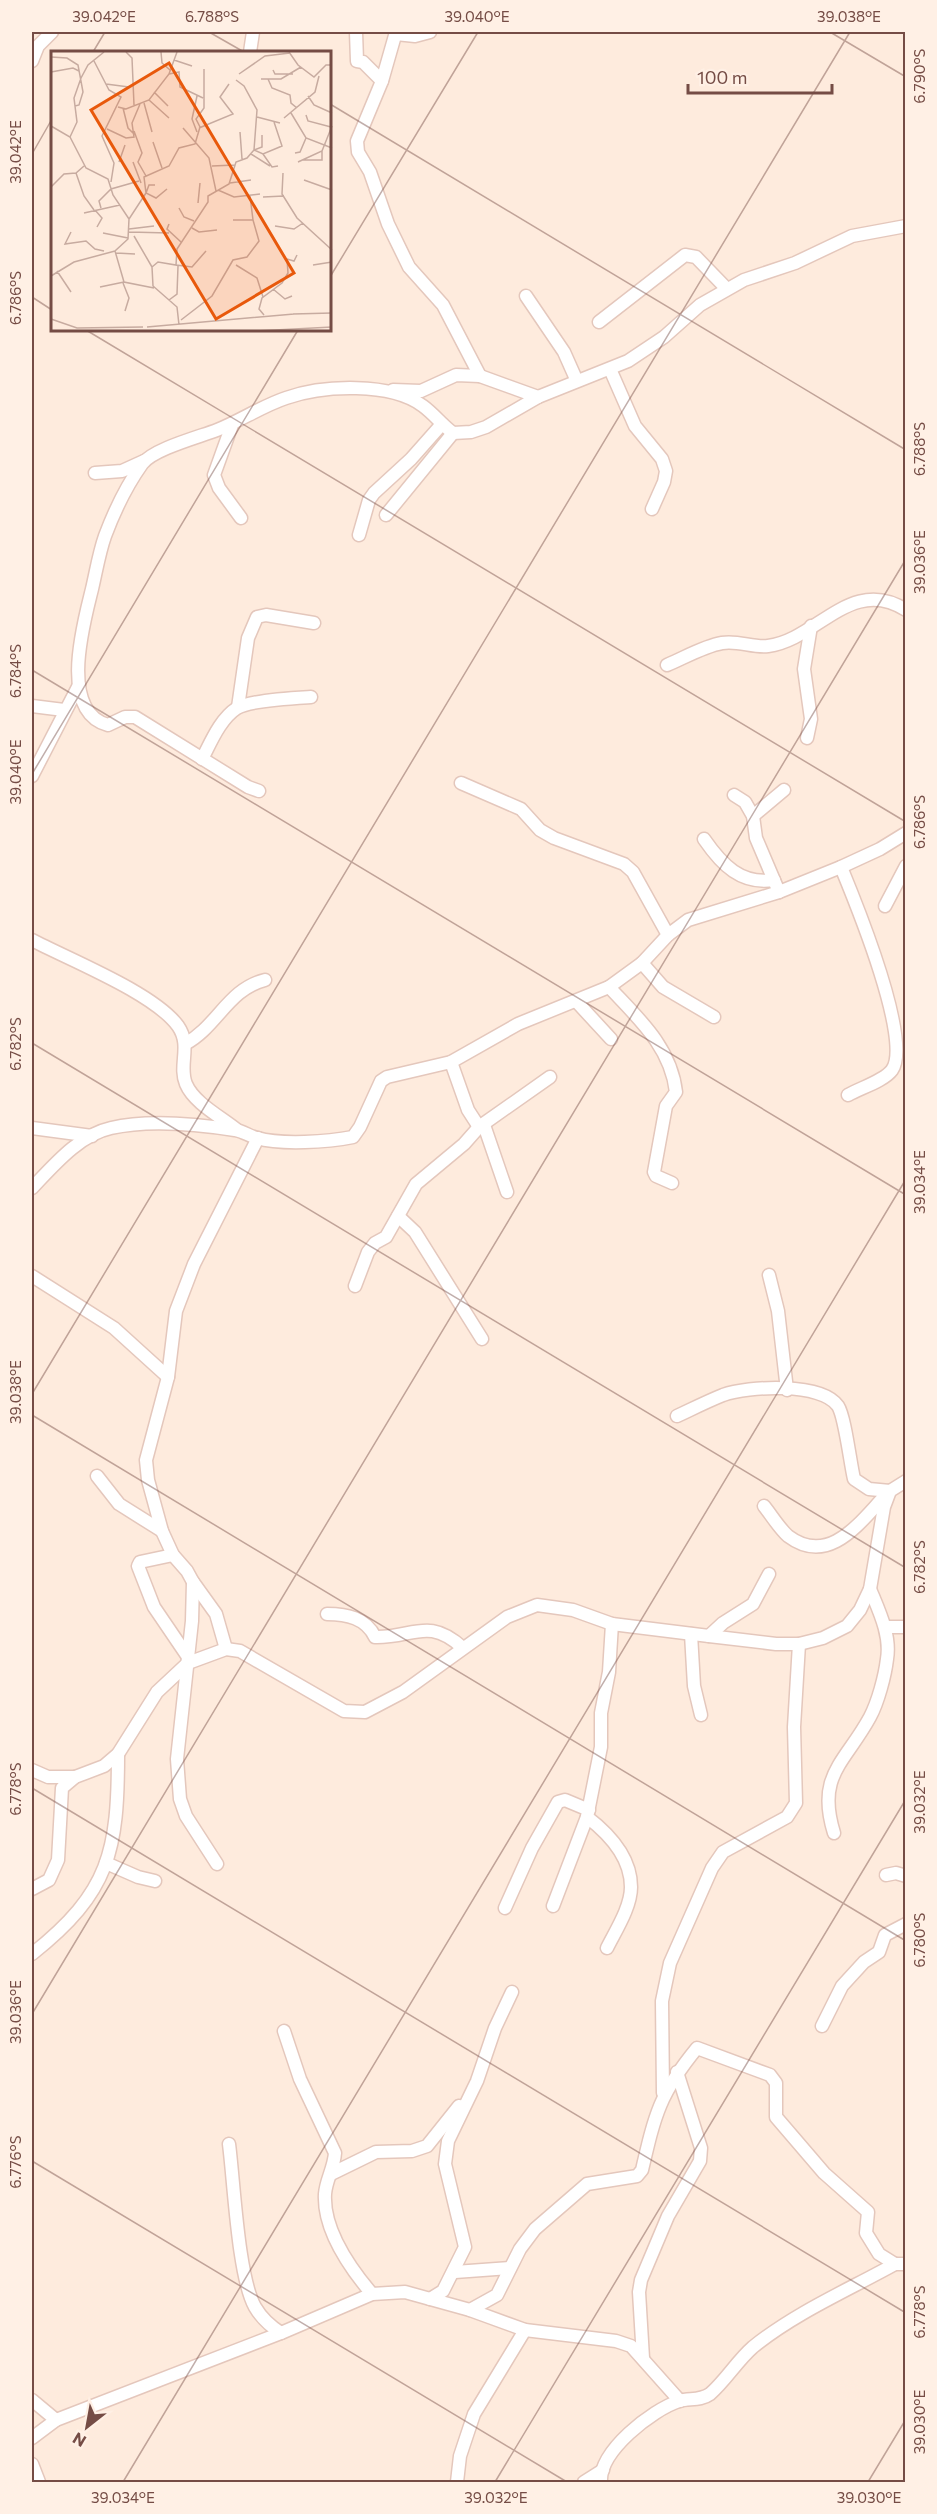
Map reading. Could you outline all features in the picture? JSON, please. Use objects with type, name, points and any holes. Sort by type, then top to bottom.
[{"type":"street","points":[[32,58],[52,32]]},
{"type":"street","points":[[250,51],[253,32]]},
{"type":"street","points":[[356,32],[357,61],[363,62],[381,81]]},
{"type":"street","points":[[430,32],[415,36],[396,33],[381,81],[357,141],[358,152],[370,172],[388,224],[410,267],[442,305],[480,376]]},
{"type":"street","points":[[384,389],[422,405],[453,433],[471,432],[486,427],[538,397],[576,380],[610,369],[664,337],[700,305],[726,288],[795,263],[852,236],[906,226]]},
{"type":"street","points":[[599,322],[685,255],[696,257],[726,288]]},
{"type":"street","points":[[526,296],[564,352],[576,380]]},
{"type":"street","points":[[610,369],[635,426],[662,459],[666,471],[664,482],[652,509]]},
{"type":"street","points":[[95,473],[122,471],[157,453],[232,425],[285,398],[306,392],[421,390],[456,375],[480,376],[538,397]]},
{"type":"street","points":[[359,535],[369,500],[374,493],[411,459],[442,424]]},
{"type":"street","points":[[232,425],[214,475],[219,488],[241,518]]},
{"type":"street","points":[[386,515],[453,433]]},
{"type":"street","points":[[144,461],[104,537],[77,650],[79,685],[87,708],[101,724],[108,725],[125,717],[135,717],[259,791]]},
{"type":"street","points":[[667,665],[722,643],[767,647],[784,641],[845,608],[873,598],[891,600],[906,610]]},
{"type":"street","points":[[238,707],[248,638],[257,617],[266,615],[314,622]]},
{"type":"street","points":[[807,738],[811,719],[804,669],[811,627]]},
{"type":"street","points":[[32,776],[64,710],[79,685]]},
{"type":"street","points":[[202,759],[226,718],[238,707],[283,698],[311,698]]},
{"type":"street","points":[[32,706],[64,710]]},
{"type":"street","points":[[461,783],[521,809],[540,830],[554,838],[624,864],[633,872],[668,935]]},
{"type":"street","points":[[753,816],[784,790]]},
{"type":"street","points":[[734,795],[745,802],[753,816],[756,838],[779,892]]},
{"type":"street","points":[[32,940],[134,990],[177,1023],[186,1038],[184,1081],[190,1092],[238,1130],[258,1138],[295,1141],[353,1137],[381,1081],[451,1062],[518,1024],[609,987],[642,963],[668,935],[688,920],[779,892],[880,849],[906,833]]},
{"type":"street","points":[[704,839],[718,859],[733,872],[747,880],[774,880]]},
{"type":"street","points":[[885,906],[906,866]]},
{"type":"street","points":[[841,867],[871,941],[892,1017],[897,1058],[891,1072],[848,1095]]},
{"type":"street","points":[[642,963],[663,987],[714,1017]]},
{"type":"street","points":[[185,1044],[196,1038],[237,993],[252,983],[265,980]]},
{"type":"street","points":[[609,987],[657,1039],[674,1078],[676,1092],[666,1106],[654,1172],[656,1176],[672,1183]]},
{"type":"street","points":[[576,1001],[611,1039]]},
{"type":"street","points":[[892,1017],[906,1018]]},
{"type":"street","points":[[451,1062],[468,1110],[482,1126],[507,1192]]},
{"type":"street","points":[[355,1287],[368,1252],[375,1243],[386,1237],[416,1184],[482,1126],[550,1077]]},
{"type":"street","points":[[33,1184],[60,1158],[92,1136],[111,1128],[149,1125],[238,1130]]},
{"type":"street","points":[[32,1128],[92,1136]]},
{"type":"street","points":[[226,1650],[216,1614],[187,1571],[173,1555],[162,1531],[148,1480],[146,1460],[168,1377],[176,1311],[184,1288],[258,1138]]},
{"type":"street","points":[[398,1216],[415,1232],[482,1339]]},
{"type":"street","points":[[769,1275],[778,1311],[787,1390]]},
{"type":"street","points":[[32,1276],[114,1328],[168,1377]]},
{"type":"street","points":[[677,1416],[726,1395],[768,1389],[814,1391],[833,1400],[844,1418],[846,1446],[854,1479],[869,1489],[890,1491]]},
{"type":"street","points":[[97,1476],[119,1504],[162,1531]]},
{"type":"street","points":[[764,1506],[787,1535],[809,1545],[835,1543],[845,1538],[890,1491],[906,1481]]},
{"type":"street","points":[[32,1889],[49,1880],[58,1860],[62,1788],[75,1777],[104,1766],[118,1754],[157,1692],[188,1660],[226,1650],[240,1651],[256,1658],[344,1711],[354,1714],[365,1712],[402,1692],[507,1617],[537,1605],[573,1610],[612,1624],[799,1644],[823,1638],[847,1626],[860,1610],[870,1589],[884,1507],[890,1491]]},
{"type":"street","points":[[173,1555],[140,1562],[138,1566],[154,1607],[188,1660]]},
{"type":"street","points":[[709,1636],[723,1623],[753,1604],[769,1574]]},
{"type":"street","points":[[193,1582],[188,1660],[177,1759],[180,1799],[186,1816],[217,1864]]},
{"type":"street","points":[[834,1833],[827,1798],[831,1782],[835,1769],[871,1715],[887,1659],[885,1627],[870,1589]]},
{"type":"street","points":[[327,1614],[356,1618],[369,1625],[375,1637],[431,1630],[448,1635],[463,1648]]},
{"type":"street","points":[[553,1906],[588,1814],[601,1747],[601,1713],[609,1672],[612,1624]]},
{"type":"street","points":[[885,1627],[906,1627]]},
{"type":"street","points":[[691,1634],[694,1686],[701,1715]]},
{"type":"street","points":[[663,2094],[662,2001],[670,1963],[712,1868],[723,1852],[787,1817],[796,1803],[794,1727],[799,1644]]},
{"type":"street","points":[[32,1954],[70,1921],[87,1900],[106,1863],[112,1846],[118,1812],[118,1754]]},
{"type":"street","points":[[32,1770],[48,1777],[75,1777]]},
{"type":"street","points":[[505,1908],[532,1848],[558,1802],[565,1800],[588,1814],[612,1836],[627,1868],[631,1887],[625,1910],[607,1948]]},
{"type":"street","points":[[106,1863],[138,1877],[155,1881]]},
{"type":"street","points":[[886,1875],[896,1873],[906,1876]]},
{"type":"street","points":[[822,2026],[842,1986],[864,1962],[879,1952],[885,1935],[906,1924]]},
{"type":"street","points":[[430,2299],[443,2291],[455,2272],[465,2247],[445,2164],[448,2141],[477,2081],[495,2028],[512,1992]]},
{"type":"street","points":[[284,2031],[300,2079],[335,2153],[325,2193],[328,2219],[346,2259],[372,2294]]},
{"type":"street","points":[[470,2310],[497,2295],[510,2268],[535,2229],[587,2184],[637,2176],[642,2169],[654,2118],[663,2094],[677,2072],[697,2048],[770,2075],[776,2083],[776,2117],[824,2173],[868,2212],[866,2233],[879,2254],[900,2264]]},
{"type":"street","points":[[644,2358],[639,2292],[641,2280],[668,2216],[700,2161],[701,2148],[677,2072]]},
{"type":"street","points":[[331,2174],[376,2152],[412,2151],[427,2146],[477,2081]]},
{"type":"street","points":[[229,2144],[245,2275],[254,2305],[268,2325],[281,2333]]},
{"type":"street","points":[[584,2482],[602,2476],[632,2429],[653,2414],[680,2401],[700,2399],[710,2394],[735,2363],[755,2346],[795,2320],[900,2264]]},
{"type":"street","points":[[455,2272],[510,2268]]},
{"type":"street","points":[[32,2438],[56,2420],[281,2333],[372,2294],[405,2292],[470,2310],[525,2330],[616,2341],[631,2346],[680,2401]]},
{"type":"street","points":[[457,2482],[460,2456],[474,2414],[525,2330]]},
{"type":"street","points":[[32,2400],[56,2420]]},
{"type":"street","points":[[32,2464],[39,2482]]}]
